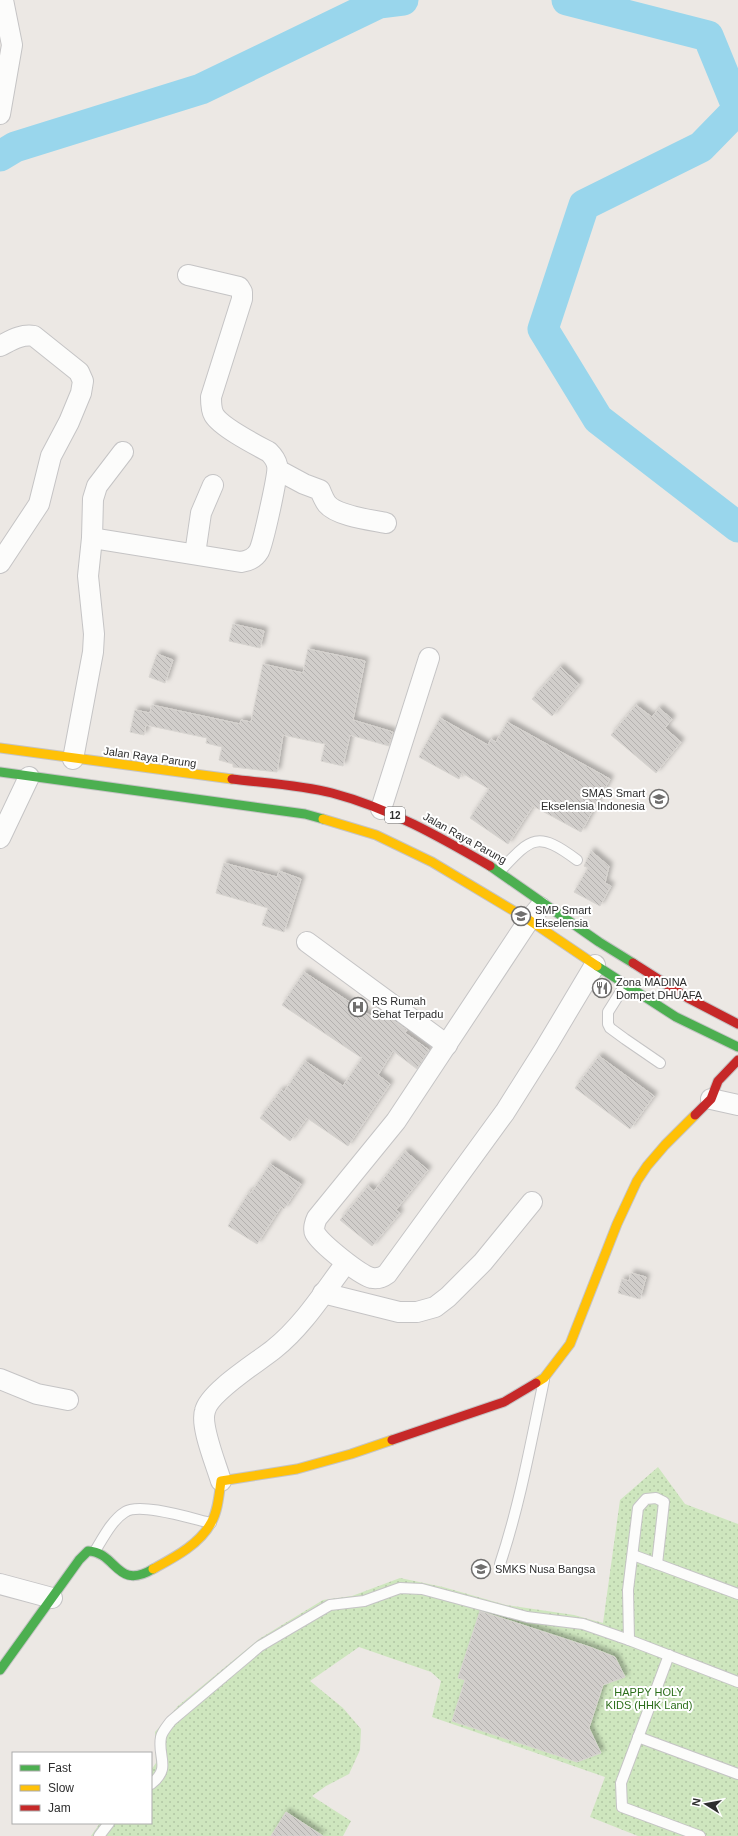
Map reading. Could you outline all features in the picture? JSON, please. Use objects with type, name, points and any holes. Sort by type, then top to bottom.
[{"type":"main road","name":"Jalan Raya Parung","points":[[0,748],[187,774],[268,783],[323,792],[381,809],[440,837],[500,871],[599,942],[688,998],[738,1024]]},
{"type":"main road","name":"12","points":[[0,772],[305,814],[376,835],[432,862],[529,920],[625,985],[676,1017],[738,1047]]},
{"type":"main road","points":[[0,1670],[85,1553],[90,1550],[95,1551],[104,1557],[123,1575],[137,1577],[164,1563],[203,1536],[211,1523],[216,1508],[221,1481],[297,1468],[351,1454],[504,1402],[544,1378],[570,1344],[617,1224],[637,1181],[647,1166],[714,1090],[738,1060]]},
{"type":"street","points":[[0,114],[12,45],[3,0]]},
{"type":"street","points":[[92,538],[241,562],[249,560],[255,556],[259,550],[278,470],[275,458],[269,452],[223,425],[214,416],[211,405],[211,397],[242,299],[242,292],[239,288],[188,275]]},
{"type":"street","points":[[0,346],[16,337],[26,335],[34,336],[79,372],[83,381],[81,393],[69,422],[51,456],[39,504],[0,563]]},
{"type":"street","points":[[74,759],[93,652],[94,634],[88,576],[94,499],[97,486],[123,452]]},
{"type":"street","points":[[278,470],[304,484],[320,490],[326,503],[332,508],[342,513],[386,524]]},
{"type":"street","points":[[195,554],[201,513],[213,485]]},
{"type":"street","points":[[381,809],[429,658]]},
{"type":"street","points":[[0,838],[29,777]]},
{"type":"street","points":[[544,902],[529,920],[396,1121],[316,1218],[314,1227],[315,1234],[346,1263],[374,1278],[384,1277],[387,1274],[505,1112],[595,965]]},
{"type":"street","points":[[307,942],[447,1045]]},
{"type":"street","points":[[714,1090],[738,1104]]},
{"type":"street","points":[[323,1293],[399,1312],[416,1312],[435,1307],[448,1297],[483,1262],[532,1202]]},
{"type":"street","points":[[221,1481],[203,1423],[206,1407],[218,1392],[276,1348],[298,1327],[346,1263]]},
{"type":"street","points":[[0,1379],[37,1394],[68,1400]]},
{"type":"street","points":[[0,1584],[52,1598]]},
{"type":"lane","points":[[500,871],[522,848],[535,841],[550,844],[565,851],[577,860]]},
{"type":"lane","points":[[625,985],[608,1012],[608,1024],[615,1031],[660,1063]]},
{"type":"lane","points":[[500,1564],[514,1521],[525,1476],[544,1378]]},
{"type":"lane","points":[[629,1640],[628,1590],[638,1508],[646,1499],[656,1498],[664,1502],[657,1564]]},
{"type":"lane","points":[[95,1551],[115,1523],[127,1511],[133,1509],[152,1509],[211,1523]]},
{"type":"lane","points":[[633,1555],[738,1594]]},
{"type":"lane","points":[[152,1783],[158,1779],[164,1767],[161,1736],[171,1721],[260,1646],[330,1605],[364,1601],[400,1588],[422,1588],[527,1618],[583,1624],[738,1682]]},
{"type":"lane","points":[[669,1655],[621,1783],[622,1807],[700,1836]]},
{"type":"lane","points":[[638,1736],[738,1774]]},
{"type":"lane","points":[[99,1836],[108,1824]]},
{"type":"green space","name":"HAPPY HOLY KIDS (HHK Land)","points":[[658,1467],[685,1504],[738,1524],[738,1836],[638,1836],[590,1817],[605,1777],[432,1717],[441,1681],[431,1672],[359,1647],[310,1681],[343,1708],[361,1729],[360,1750],[349,1774],[326,1786],[312,1796],[351,1821],[343,1836],[91,1836],[99,1824],[152,1824],[152,1769],[156,1763],[155,1732],[178,1706],[259,1639],[323,1600],[352,1596],[400,1578],[443,1587],[506,1605],[574,1615],[603,1623],[620,1500]]},
{"type":"building","points":[[233,624],[264,631],[260,648],[229,641]]},
{"type":"building","points":[[308,649],[365,661],[353,720],[393,732],[389,746],[350,735],[343,766],[321,761],[325,744],[283,735],[277,772],[233,767],[233,764],[219,760],[222,747],[206,743],[207,738],[146,725],[144,735],[130,732],[135,710],[150,713],[152,705],[240,724],[241,720],[251,722],[263,664],[303,673]]},
{"type":"building","points":[[157,654],[173,660],[165,683],[149,677]]},
{"type":"building","points":[[560,667],[579,684],[552,716],[532,699]]},
{"type":"building","points":[[636,705],[652,717],[659,708],[672,719],[665,728],[681,742],[656,773],[611,735]]},
{"type":"building","points":[[440,718],[488,745],[491,739],[496,742],[507,722],[610,779],[581,832],[533,806],[508,844],[470,818],[489,789],[462,773],[459,779],[419,757]]},
{"type":"building","points":[[591,851],[609,866],[605,883],[611,886],[600,906],[574,892],[588,868],[584,866]]},
{"type":"building","points":[[224,863],[277,877],[279,871],[301,879],[284,932],[262,925],[268,908],[216,893]]},
{"type":"building","points":[[304,972],[371,1016],[376,1008],[407,1030],[405,1033],[429,1050],[417,1069],[393,1051],[378,1075],[390,1084],[348,1146],[307,1118],[290,1141],[260,1118],[281,1090],[284,1092],[305,1061],[343,1086],[362,1058],[282,1005]]},
{"type":"building","points":[[599,1056],[654,1096],[630,1129],[575,1088]]},
{"type":"building","points":[[405,1151],[428,1170],[396,1210],[400,1213],[372,1246],[340,1220],[368,1186],[374,1191]]},
{"type":"building","points":[[270,1164],[301,1184],[284,1209],[281,1207],[257,1244],[228,1226],[249,1192],[251,1193]]},
{"type":"building","points":[[631,1273],[646,1277],[640,1299],[618,1293],[622,1279],[629,1281]]},
{"type":"building","points":[[480,1611],[590,1647],[615,1657],[625,1677],[603,1685],[589,1728],[601,1753],[577,1762],[452,1721],[465,1680],[458,1678]]},
{"type":"building","points":[[286,1812],[323,1836],[271,1836]]},
{"type":"waterway","points":[[0,156],[15,147],[201,89],[379,3],[403,0]]},
{"type":"waterway","points":[[567,0],[708,36],[738,109],[701,147],[584,205],[543,329],[598,419],[738,527]]},
{"type":"traffic: fast","points":[[0,772],[305,814],[323,819]]},
{"type":"traffic: fast","points":[[490,866],[599,942],[633,963]]},
{"type":"traffic: fast","points":[[597,966],[676,1017],[738,1047]]},
{"type":"traffic: fast","points":[[0,1670],[79,1560],[88,1551],[98,1553],[105,1557],[118,1569],[131,1576],[141,1575],[153,1569]]},
{"type":"traffic: slow","points":[[0,748],[232,779]]},
{"type":"traffic: slow","points":[[323,819],[376,835],[432,862],[529,920],[597,966]]},
{"type":"traffic: slow","points":[[536,1383],[544,1378],[570,1344],[617,1224],[637,1181],[647,1166],[665,1145],[695,1115]]},
{"type":"traffic: slow","points":[[153,1569],[185,1550],[206,1531],[215,1513],[221,1481],[297,1469],[351,1454],[392,1440]]},
{"type":"traffic: jam","points":[[232,779],[308,788],[353,799],[414,824],[490,866]]},
{"type":"traffic: jam","points":[[633,963],[688,998],[738,1024]]},
{"type":"traffic: jam","points":[[695,1115],[711,1099],[718,1081],[738,1060]]},
{"type":"traffic: jam","points":[[392,1440],[504,1402],[536,1383]]},
{"type":"place","name":"SMAS Smart Ekselensia Indonesia","points":[[659,799]]},
{"type":"place","name":"SMP Smart Ekselensia","points":[[521,916]]},
{"type":"place","name":"Zona MADINA Dompet DHUAFA","points":[[602,988]]},
{"type":"place","name":"RS Rumah Sehat Terpadu","points":[[358,1007]]},
{"type":"place","name":"SMKS Nusa Bangsa","points":[[481,1569]]}]
